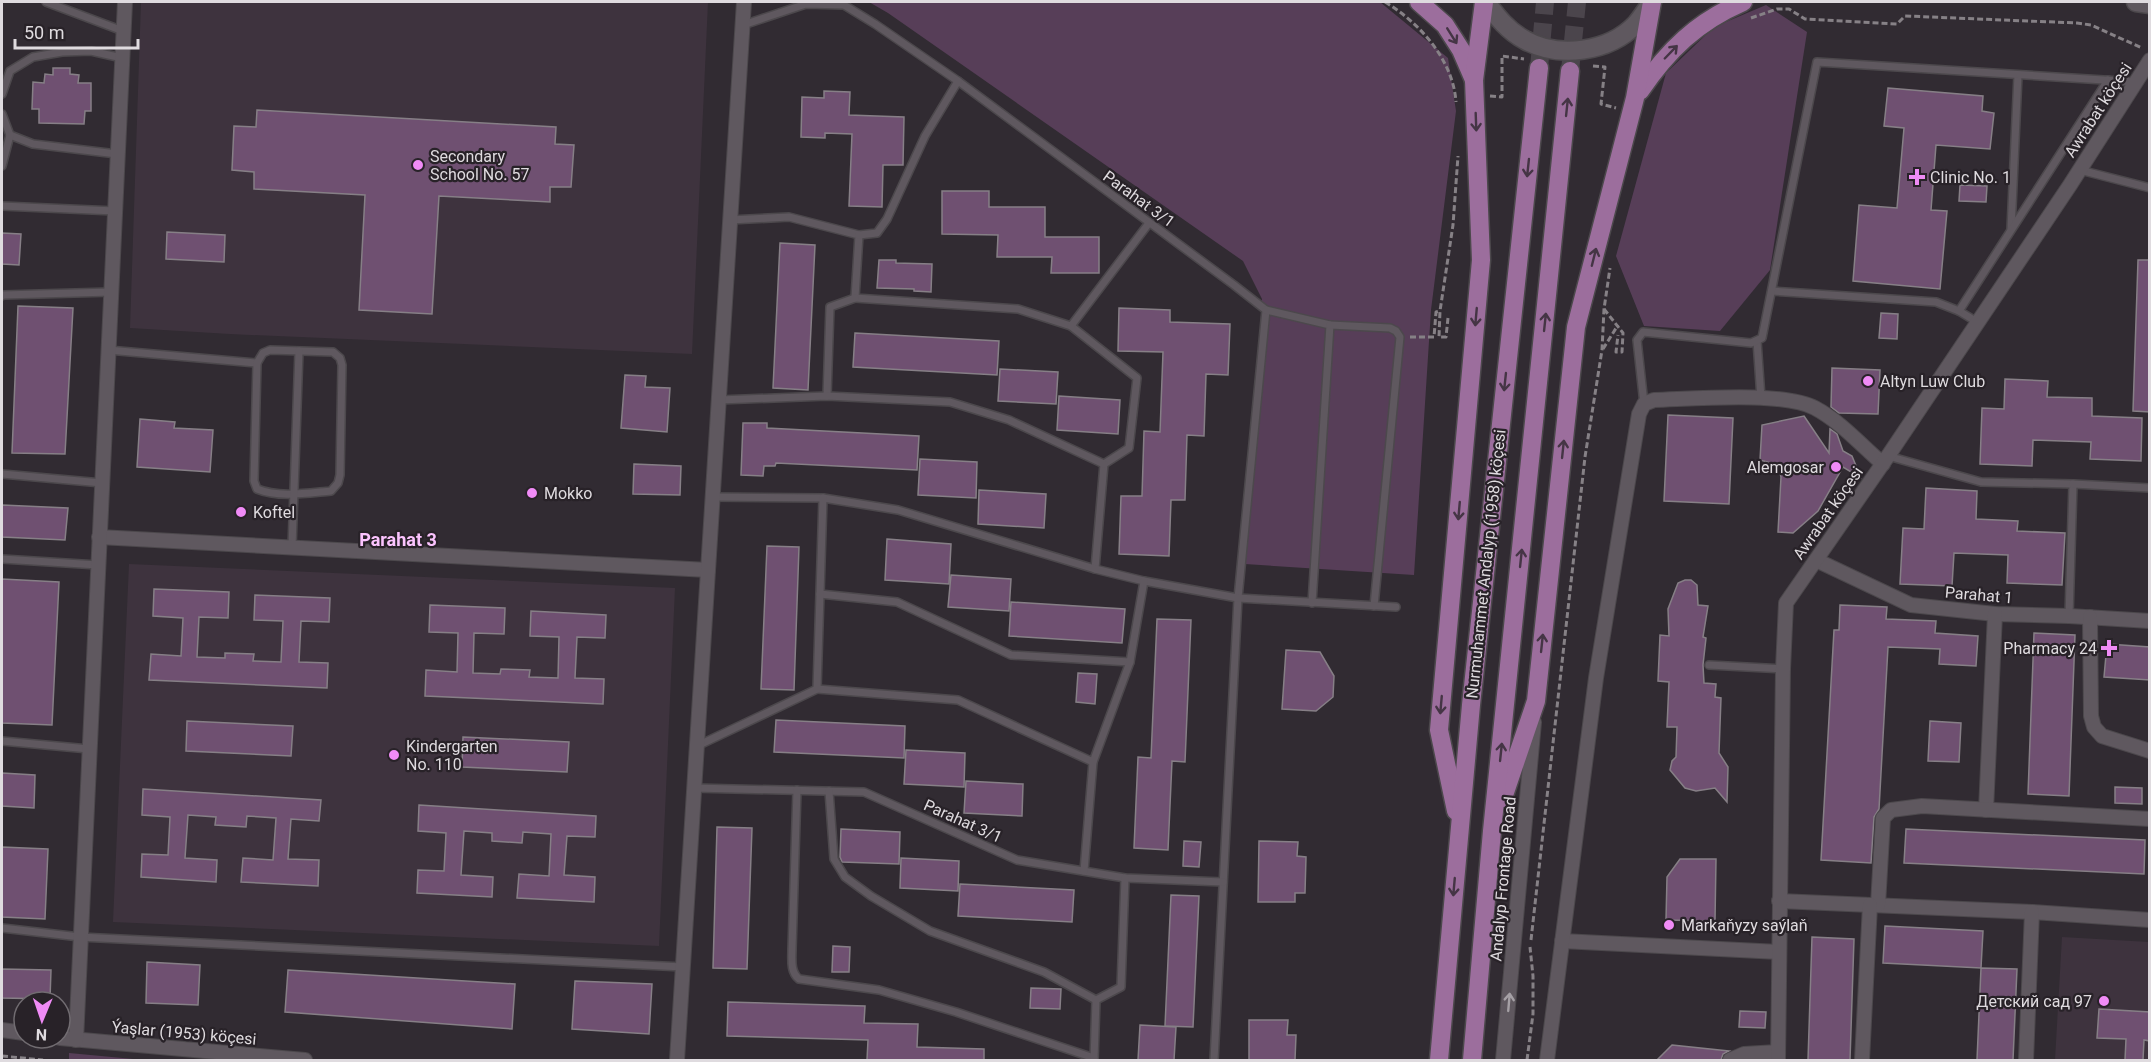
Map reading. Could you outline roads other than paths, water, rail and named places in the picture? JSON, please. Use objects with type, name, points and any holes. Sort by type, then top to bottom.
[{"type":"main road","points":[[1419,2],[1445,25],[1461,50],[1474,80]]},
{"type":"main road","points":[[1460,829],[1439,730],[1481,260],[1474,80],[1485,2]]},
{"type":"main road","points":[[1492,831],[1536,702],[1576,327],[1635,98],[1652,2]]},
{"type":"main road","points":[[1635,98],[1657,67],[1691,31],[1720,11],[1746,10]]},
{"type":"main road","name":"Nurmuhammet Andalyp (1958) köçesi","points":[[1438,1060],[1539,68]]},
{"type":"main road","name":"Nurmuhammet Andalyp (1958) köçesi","points":[[1472,1060],[1492,831],[1570,71]]},
{"type":"street","points":[[75,1040],[125,2]]},
{"type":"street","points":[[677,1060],[744,2]]},
{"type":"street","points":[[1485,2],[1502,23],[1526,40],[1553,50],[1583,50],[1611,41],[1635,24],[1652,2]]},
{"type":"street","points":[[2136,2],[2150,4]]},
{"type":"street","name":"Awrabat köçesi","points":[[1778,1056],[1783,669],[1786,603],[1886,460],[2080,170],[2150,60]]},
{"type":"street","points":[[1548,1060],[1596,678],[1640,414],[1644,404],[1654,400],[1761,398],[1787,400],[1813,406],[1886,460]]},
{"type":"street","points":[[99,537],[708,570]]},
{"type":"street","name":"Parahat 1","points":[[1816,560],[1911,605],[1995,614],[2150,621]]},
{"type":"street","points":[[1986,810],[1995,614]]},
{"type":"street","points":[[2090,617],[2091,716],[2094,727],[2102,736],[2150,751]]},
{"type":"street","name":"Andalyp Frontage Road","points":[[1503,1060],[1536,702]]},
{"type":"street","points":[[1862,1060],[1883,818],[1891,810],[1922,806],[2150,819]]},
{"type":"street","points":[[1779,901],[2032,912],[2150,920]]},
{"type":"street","points":[[2026,1060],[2032,912]]},
{"type":"street","points":[[1562,941],[1779,952]]},
{"type":"street","name":"Ýaşlar (1953) köçesi","points":[[72,1040],[305,1060]]},
{"type":"street","points":[[1730,1060],[1744,1054],[1778,1056]]},
{"type":"lane","points":[[46,2],[123,32]]},
{"type":"lane","name":"Parahat 3/1","points":[[742,25],[806,4],[844,5],[958,81],[1266,310]]},
{"type":"lane","points":[[2,70],[10,71],[33,57],[62,52],[91,51],[122,58]]},
{"type":"lane","points":[[1644,404],[1637,340],[1643,332],[1750,343],[1762,338],[1817,62],[2136,82]]},
{"type":"lane","points":[[2,94],[10,71]]},
{"type":"lane","points":[[2011,230],[2018,75]]},
{"type":"lane","points":[[1959,311],[2108,80]]},
{"type":"lane","points":[[730,220],[789,217],[859,235],[878,233],[887,219],[925,136],[958,81]]},
{"type":"lane","points":[[2,114],[10,135],[2,166]]},
{"type":"lane","points":[[10,135],[33,144],[117,154]]},
{"type":"lane","points":[[2080,170],[2150,188]]},
{"type":"lane","points":[[2,206],[115,211]]},
{"type":"lane","points":[[1071,326],[1149,223]]},
{"type":"lane","points":[[855,298],[859,235]]},
{"type":"lane","points":[[1772,291],[1936,302],[1959,311],[1977,322]]},
{"type":"lane","points":[[2,296],[111,292]]},
{"type":"lane","points":[[827,396],[830,307],[855,298],[1018,309],[1071,326],[1137,378],[1129,448],[1104,464]]},
{"type":"lane","points":[[1214,1060],[1238,598],[1266,310],[1330,325],[1390,328],[1400,337],[1374,606]]},
{"type":"lane","points":[[1312,603],[1330,325]]},
{"type":"lane","points":[[1758,341],[1761,398]]},
{"type":"lane","points":[[108,350],[258,363]]},
{"type":"lane","points":[[270,350],[299,351],[333,352],[340,358],[342,365],[338,483],[331,491],[294,494],[263,492],[256,489],[254,481],[258,363],[263,353],[270,350]]},
{"type":"lane","points":[[292,547],[299,351]]},
{"type":"lane","points":[[719,400],[827,396],[950,402],[1009,420],[1104,464]]},
{"type":"lane","points":[[1886,460],[1981,482],[2150,488]]},
{"type":"lane","points":[[1095,569],[1104,464]]},
{"type":"lane","points":[[2,474],[102,483]]},
{"type":"lane","points":[[2069,616],[2073,484]]},
{"type":"lane","points":[[712,497],[822,498],[898,510],[1095,569],[1144,581],[1238,598],[1396,607]]},
{"type":"lane","points":[[817,689],[822,498]]},
{"type":"lane","points":[[2,559],[98,565]]},
{"type":"lane","points":[[1084,871],[1093,762],[1130,662],[1144,581]]},
{"type":"lane","points":[[820,594],[897,602],[1011,656],[1130,662]]},
{"type":"lane","points":[[1709,665],[1783,669]]},
{"type":"lane","points":[[697,746],[817,689],[958,700],[1093,762]]},
{"type":"lane","points":[[2,741],[89,749]]},
{"type":"lane","name":"Parahat 3/1","points":[[694,788],[864,792],[1017,860],[1125,878],[1223,882]]},
{"type":"lane","points":[[797,790],[792,949],[793,972],[799,979],[879,990],[956,1012],[1094,1059],[1096,1000]]},
{"type":"lane","points":[[829,791],[834,859],[845,878],[930,931],[1044,972],[1096,1000]]},
{"type":"lane","points":[[1096,1000],[1121,987],[1125,878]]},
{"type":"lane","points":[[2,928],[80,937],[683,968]]},
{"type":"tunnel","points":[[1539,68],[1545,2]]},
{"type":"tunnel","points":[[1570,71],[1577,2]]},
{"type":"place","name":"Secondary School No. 57","points":[[418,165]]},
{"type":"place","name":"Clinic No. 1","points":[[1917,177]]},
{"type":"place","name":"Altyn Luw Club","points":[[1868,381]]},
{"type":"place","name":"Alemgosar","points":[[1836,467]]},
{"type":"place","name":"Mokko","points":[[532,493]]},
{"type":"place","name":"Koftel","points":[[241,512]]},
{"type":"place","name":"Pharmacy 24","points":[[2109,648]]},
{"type":"place","name":"Kindergarten No. 110","points":[[394,755]]},
{"type":"place","name":"Markaňyzy saýlaň","points":[[1669,925]]},
{"type":"place","name":"Детский сад 97","points":[[2104,1001]]},
{"type":"district","name":"Parahat 3","points":[[398,539]]}]
